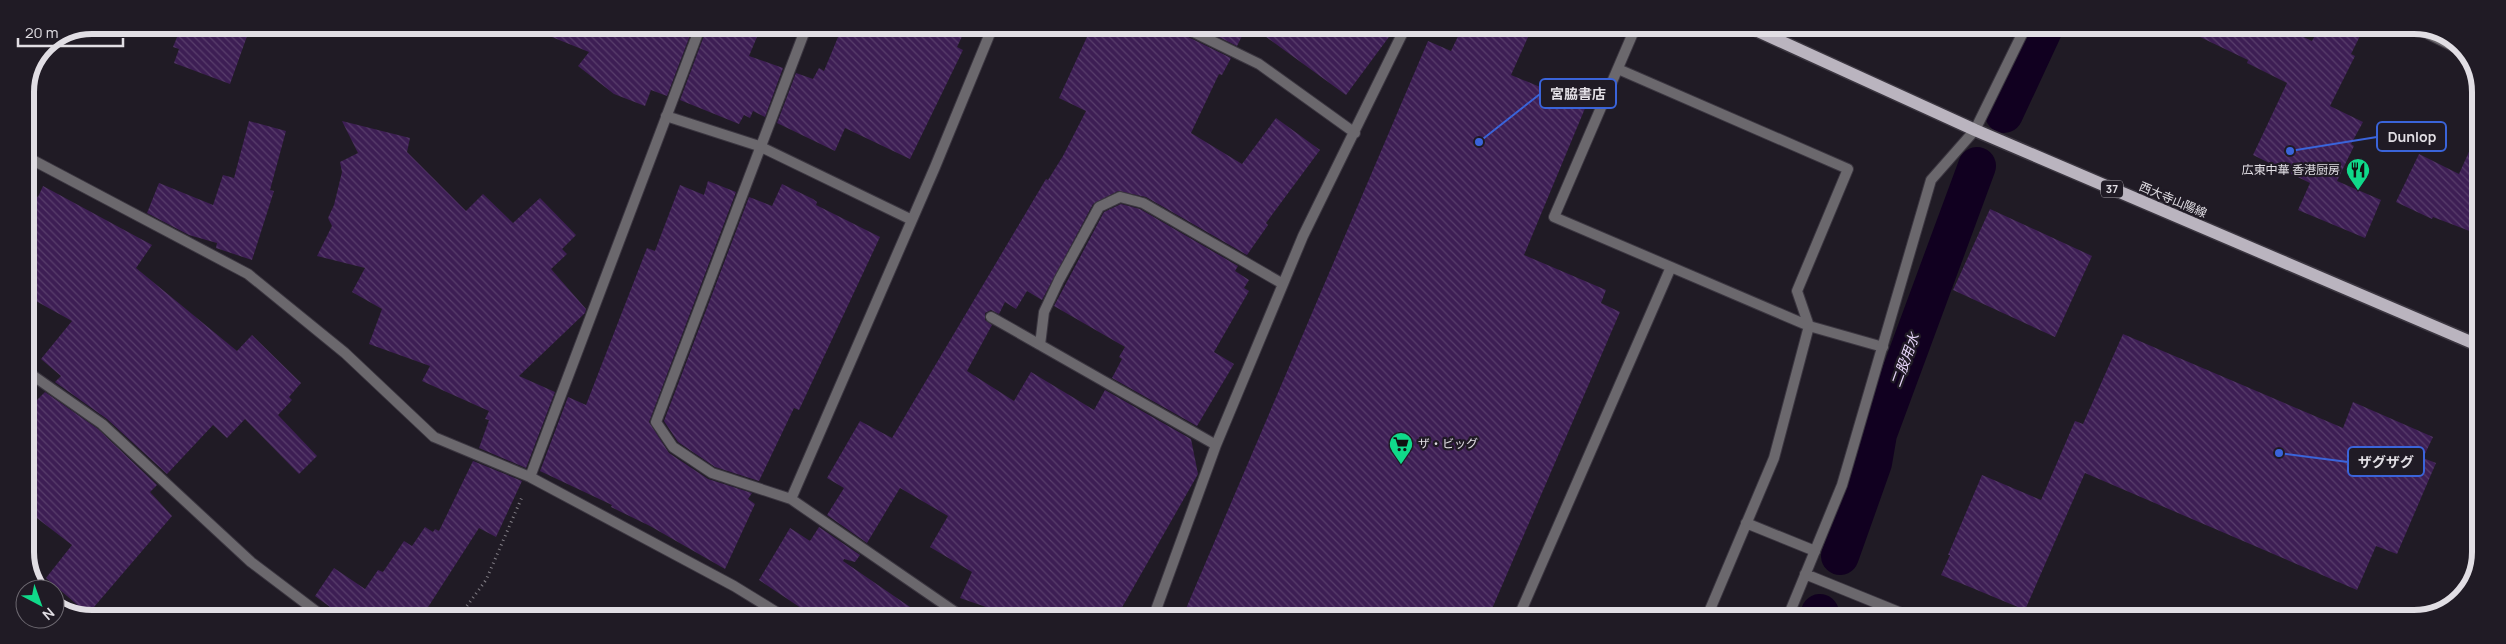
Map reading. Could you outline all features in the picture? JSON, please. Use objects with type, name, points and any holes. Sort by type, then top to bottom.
[{"type":"main road","name":"西大寺山陽線","points":[[1765,34],[1975,130],[2472,343]]},
{"type":"street","points":[[530,476],[698,34]]},
{"type":"street","points":[[803,34],[656,422],[673,447],[712,473],[791,499],[952,610]]},
{"type":"street","points":[[791,499],[991,34]]},
{"type":"street","points":[[1197,34],[1259,64],[1355,133]]},
{"type":"street","points":[[1156,610],[1216,445],[1303,236],[1402,34]]},
{"type":"street","points":[[1633,34],[1554,217],[1809,326],[1883,347]]},
{"type":"street","points":[[1791,610],[1842,485],[1931,180],[1975,130],[2022,34]]},
{"type":"street","points":[[1618,69],[1848,169],[1796,291],[1809,326],[1774,458],[1710,610]]},
{"type":"street","points":[[666,116],[759,146],[912,220]]},
{"type":"street","points":[[34,161],[248,274],[345,353],[434,437],[530,476],[734,586],[773,610]]},
{"type":"street","points":[[1040,345],[1044,312],[1059,280],[1099,207],[1120,197],[1143,203],[1283,284]]},
{"type":"street","points":[[1521,610],[1671,267]]},
{"type":"street","points":[[991,317],[1216,445]]},
{"type":"street","points":[[34,376],[102,424],[251,562],[314,610]]},
{"type":"street","points":[[1746,523],[1815,551]]},
{"type":"street","points":[[1805,574],[1894,610]]},
{"type":"path","points":[[464,610],[486,580],[530,476]]},
{"type":"building","points":[[178,34],[248,34],[230,84],[174,63],[179,49],[173,47]]},
{"type":"building","points":[[544,34],[691,34],[667,96],[651,90],[645,106],[614,94],[578,66],[589,52]]},
{"type":"building","points":[[705,34],[758,34],[749,56],[783,68],[765,117],[753,111],[750,118],[744,115],[739,124],[680,100]]},
{"type":"building","points":[[839,34],[963,34],[957,47],[963,50],[910,159],[845,128],[835,151],[777,123],[796,73],[813,79],[819,68],[824,71]]},
{"type":"building","points":[[1088,34],[1182,34],[1231,58],[1222,75],[1219,74],[1191,133],[1242,164],[1276,118],[1320,150],[1266,223],[1268,225],[1247,255],[1146,197],[1118,191],[1093,204],[1042,300],[1027,291],[1016,309],[1005,302],[999,314],[991,310],[985,313],[985,320],[992,325],[967,371],[1014,401],[1031,372],[1094,410],[1105,390],[1191,439],[1198,474],[1121,610],[995,610],[960,598],[972,572],[930,547],[948,516],[900,488],[867,543],[827,515],[844,488],[827,478],[860,421],[892,438],[1046,179],[1048,180],[1063,156],[1086,111],[1059,98]]},
{"type":"building","points":[[1212,34],[1243,34],[1237,46]]},
{"type":"building","points":[[1262,34],[1391,34],[1346,95]]},
{"type":"building","name":"ザ・ビッグ","points":[[1459,34],[1529,34],[1511,75],[1586,106],[1524,255],[1606,290],[1601,303],[1620,312],[1491,610],[1185,610],[1428,41],[1451,51]]},
{"type":"building","points":[[2194,34],[2298,34],[2312,41],[2316,34],[2361,34],[2351,54],[2355,56],[2330,106],[2363,122],[2351,144],[2354,146],[2337,181],[2381,200],[2365,238],[2298,210],[2310,183],[2253,155],[2287,83],[2247,63],[2248,60]]},
{"type":"building","points":[[249,121],[286,131],[270,190],[274,191],[252,260],[216,248],[217,243],[189,235],[147,213],[159,183],[213,205],[223,175],[234,178]]},
{"type":"building","points":[[342,121],[410,138],[407,152],[466,211],[483,194],[513,223],[540,198],[576,235],[562,249],[567,254],[551,269],[586,309],[585,313],[519,376],[555,392],[526,468],[479,448],[489,420],[485,419],[489,411],[422,381],[430,366],[369,344],[382,309],[352,292],[365,268],[317,256],[332,226],[328,218],[334,205],[342,172],[340,162],[358,153]]},
{"type":"building","points":[[2472,145],[2472,232],[2433,217],[2432,219],[2396,202],[2419,154],[2459,174]]},
{"type":"building","points":[[708,181],[736,192],[649,422],[669,453],[708,479],[752,493],[748,499],[755,504],[725,569],[650,526],[611,507],[612,505],[540,471],[568,397],[586,405],[647,248],[655,251],[680,185],[704,195]]},
{"type":"building","points":[[782,184],[813,199],[817,202],[816,205],[880,237],[799,410],[794,408],[759,481],[715,467],[678,442],[664,421],[749,197],[772,206]]},
{"type":"building","points":[[43,186],[152,245],[136,268],[237,351],[252,335],[301,383],[289,397],[292,400],[278,415],[317,456],[299,474],[245,419],[227,438],[213,425],[167,474],[107,419],[55,382],[61,376],[41,359],[72,321],[34,300],[34,195],[38,197]]},
{"type":"building","points":[[1121,204],[1140,209],[1238,266],[1235,271],[1249,280],[1244,288],[1249,291],[1214,352],[1234,364],[1197,426],[1112,378],[1122,359],[1119,357],[1125,347],[1054,306],[1104,212]]},
{"type":"building","points":[[1990,209],[2092,256],[2055,337],[1953,290]]},
{"type":"building","points":[[2123,334],[2343,428],[2353,402],[2433,437],[2423,458],[2436,463],[2397,554],[2376,546],[2357,590],[2085,473],[2025,610],[1941,575],[1982,475],[2041,500],[2075,421],[2083,424]]},
{"type":"building","points":[[45,392],[98,429],[157,485],[150,492],[172,516],[91,610],[82,609],[65,594],[65,579],[46,578],[72,545],[34,516],[34,403]]},
{"type":"building","points":[[473,461],[522,481],[496,537],[479,528],[426,610],[334,610],[315,596],[334,568],[365,589],[378,570],[383,572],[404,541],[412,546],[425,527],[433,532],[435,529],[439,531]]},
{"type":"building","points":[[819,527],[860,555],[855,562],[844,559],[843,561],[914,610],[804,610],[759,580],[790,528],[810,541]]},
{"type":"waterway","name":"二股用水","points":[[2004,114],[2041,34]]},
{"type":"waterway","name":"二股用水","points":[[1840,556],[1873,463],[1878,434],[1977,166]]},
{"type":"place","name":"宮脇書店","points":[[1479,142]]},
{"type":"place","name":"Dunlop","points":[[2290,151]]},
{"type":"place","name":"広東中華 香港厨房","points":[[2358,191]]},
{"type":"place","name":"ザグザグ","points":[[2279,453]]},
{"type":"place","name":"ザ・ビッグ","points":[[1401,465]]}]
